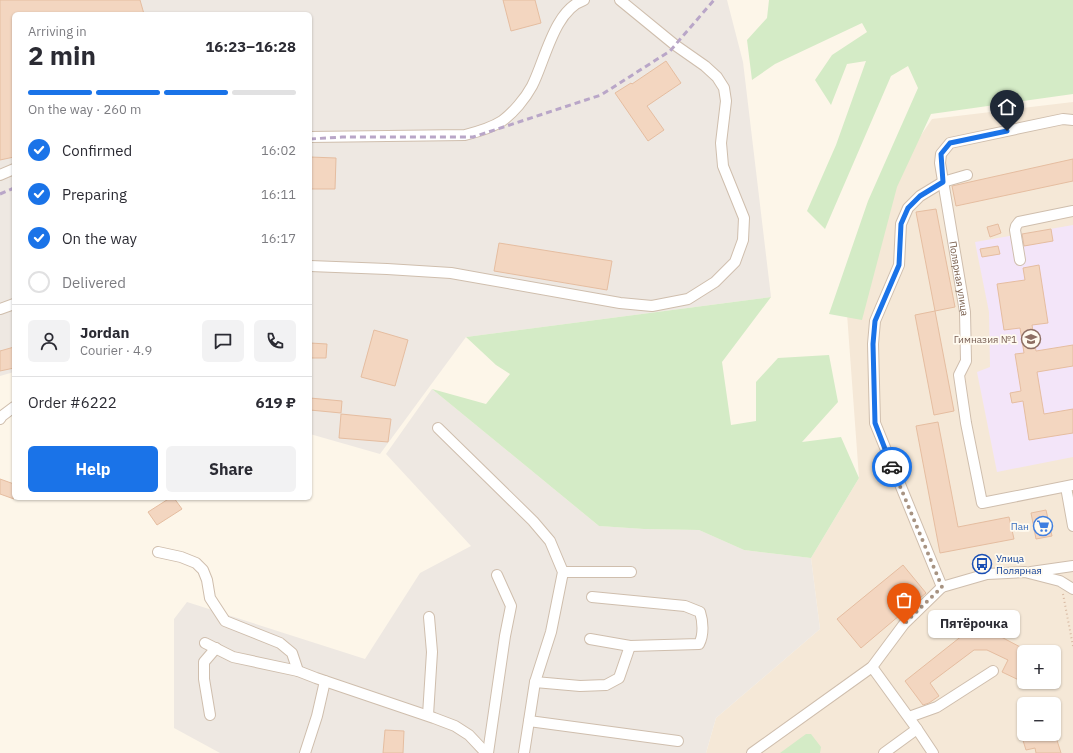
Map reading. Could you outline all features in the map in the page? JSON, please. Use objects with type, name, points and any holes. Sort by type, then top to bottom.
[{"type":"street","points":[[312,136],[465,135],[484,130],[502,121],[518,106],[531,87],[553,34],[566,12],[577,2],[584,0]]},
{"type":"street","points":[[312,266],[451,273],[620,303],[652,306],[688,299],[715,282],[735,262],[743,240],[744,218],[723,166],[721,143],[726,101],[724,88],[717,77],[705,66],[675,45],[620,0]]},
{"type":"street","name":"Полярная улица","points":[[1073,120],[1064,119],[950,143],[941,154],[943,182],[965,312],[966,361],[959,375],[966,423],[982,503],[1070,486],[1073,526]]},
{"type":"street","points":[[0,175],[12,170]]},
{"type":"street","points":[[942,587],[875,423],[873,344],[875,321],[899,265],[901,224],[908,208],[920,196],[943,182],[967,175]]},
{"type":"street","points":[[1020,260],[1015,230],[1019,222],[1073,211]]},
{"type":"street","points":[[0,309],[12,305]]},
{"type":"street","points":[[0,419],[12,408]]},
{"type":"street","points":[[438,428],[533,521],[550,541],[564,572],[551,632],[535,682],[524,753]]},
{"type":"street","points":[[158,552],[181,557],[196,563],[203,570],[207,580],[210,598],[225,621],[280,643],[292,653],[298,671]]},
{"type":"street","points":[[752,753],[872,667],[904,624],[942,587],[987,574],[1025,572],[1073,566]]},
{"type":"street","points":[[564,572],[631,572]]},
{"type":"street","points":[[1025,572],[1060,581],[1073,589]]},
{"type":"street","points":[[487,753],[511,606],[497,575]]},
{"type":"street","points":[[590,639],[630,646],[699,644],[702,639],[702,617],[700,612],[685,606],[592,597]]},
{"type":"street","points":[[428,716],[432,652],[429,617]]},
{"type":"street","points":[[205,643],[233,657],[298,671],[455,726],[469,735],[487,753]]},
{"type":"street","points":[[535,682],[580,686],[606,685],[619,678],[630,646]]},
{"type":"street","points":[[210,715],[204,679],[204,662],[216,648]]},
{"type":"street","points":[[872,667],[909,717],[933,753]]},
{"type":"street","points":[[909,717],[937,707],[993,671]]},
{"type":"street","points":[[305,753],[317,716],[325,681]]},
{"type":"street","points":[[529,722],[678,741]]},
{"type":"street","points":[[884,753],[917,729]]},
{"type":"path","points":[[1060,581],[1073,646]]},
{"type":"shaded area","points":[[0,0],[727,0],[743,62],[771,297],[466,337],[380,454],[312,435],[312,12],[12,12],[12,373],[0,376]]},
{"type":"shaded area","points":[[1073,102],[1073,753],[706,753],[716,718],[820,629],[811,558],[859,478],[847,314],[892,178],[932,119]]},
{"type":"shaded area","name":"Гимназия №1","points":[[1073,225],[1073,457],[997,472],[977,372],[990,367],[989,312],[975,242]]},
{"type":"shaded area","points":[[432,389],[599,526],[699,530],[744,550],[811,558],[820,629],[716,718],[706,753],[220,753],[174,728],[174,619],[187,602],[365,659],[420,573],[471,546],[386,454]]},
{"type":"green space","points":[[769,0],[1073,0],[1073,94],[931,114],[897,187],[862,320],[829,314],[868,201],[918,88],[908,66],[891,76],[825,229],[807,211],[836,145],[866,61],[847,64],[831,105],[815,80],[832,55],[867,32],[862,23],[775,64],[752,80],[747,40],[767,18]]},
{"type":"green space","points":[[771,297],[722,362],[731,425],[756,421],[756,382],[778,358],[829,355],[838,402],[802,442],[841,437],[859,478],[811,558],[744,550],[699,530],[599,526],[432,389],[486,404],[510,374],[496,365],[466,337]]},
{"type":"green space","points":[[806,734],[811,734],[821,747],[820,753],[780,753]]},
{"type":"building","points":[[0,0],[140,0],[143,12],[12,12],[12,157],[0,160]]},
{"type":"building","points":[[503,0],[535,0],[541,23],[511,31]]},
{"type":"building","points":[[666,61],[681,83],[647,106],[664,130],[648,141],[615,93],[631,83],[632,84]]},
{"type":"building","points":[[312,157],[336,158],[335,189],[312,189]]},
{"type":"building","points":[[1073,159],[1073,181],[956,206],[952,186]]},
{"type":"building","points":[[936,209],[955,307],[935,311],[916,212]]},
{"type":"building","points":[[998,224],[1001,233],[990,237],[987,227]]},
{"type":"building","points":[[1051,229],[1053,241],[1024,246],[1022,234]]},
{"type":"building","points":[[499,243],[612,261],[607,290],[494,271]]},
{"type":"building","points":[[998,246],[1000,254],[982,257],[980,249]]},
{"type":"building","points":[[1039,265],[1048,323],[1032,325],[1036,351],[1073,345],[1073,366],[1037,372],[1044,414],[1073,409],[1073,433],[1029,440],[1023,401],[1012,403],[1010,393],[1021,391],[1015,354],[1024,353],[1020,328],[1004,330],[997,284],[1025,280],[1023,268]]},
{"type":"building","points":[[935,311],[954,411],[934,415],[915,315]]},
{"type":"building","points":[[374,330],[408,340],[395,386],[361,377]]},
{"type":"building","points":[[312,343],[327,344],[326,358],[312,358]]},
{"type":"building","points":[[12,348],[12,368],[0,371],[0,351]]},
{"type":"building","points":[[312,398],[342,401],[341,413],[312,410]]},
{"type":"building","points":[[341,414],[391,419],[388,442],[339,438]]},
{"type":"building","points":[[938,422],[958,527],[1009,517],[1014,539],[940,553],[916,426]]},
{"type":"building","points":[[0,479],[12,483],[12,498],[0,494]]},
{"type":"building","points":[[167,500],[175,500],[182,509],[157,525],[148,512]]},
{"type":"building","points":[[1046,510],[1052,536],[1036,539],[1031,513]]},
{"type":"building","points":[[903,565],[926,593],[861,648],[837,619]]},
{"type":"building","points":[[988,630],[1017,645],[1017,679],[1002,672],[1008,660],[987,650],[974,650],[930,683],[939,696],[923,705],[905,681],[968,631]]},
{"type":"building","points":[[385,730],[404,731],[403,753],[383,753]]},
{"type":"building","points":[[1023,741],[1057,741],[1061,753],[1036,753],[1035,748],[1026,750]]},
{"type":"railway","points":[[312,139],[342,137],[473,137],[601,95],[670,51],[714,0]]},
{"type":"railway","points":[[0,194],[12,189]]},
{"type":"way so far","points":[[892,467],[942,587],[904,624]]},
{"type":"place","name":"Гимназия №1","points":[[1031,339]]},
{"type":"place","name":"Пан","points":[[1043,526]]},
{"type":"place","name":"Улица Полярная","points":[[982,564]]},
{"type":"place","name":"Пятёрочка","points":[[904,624]]},
{"type":"route","points":[[892,467],[875,423],[873,344],[875,321],[899,265],[901,224],[908,208],[920,196],[943,182],[940,163],[941,154],[950,143],[1007,131]]}]
